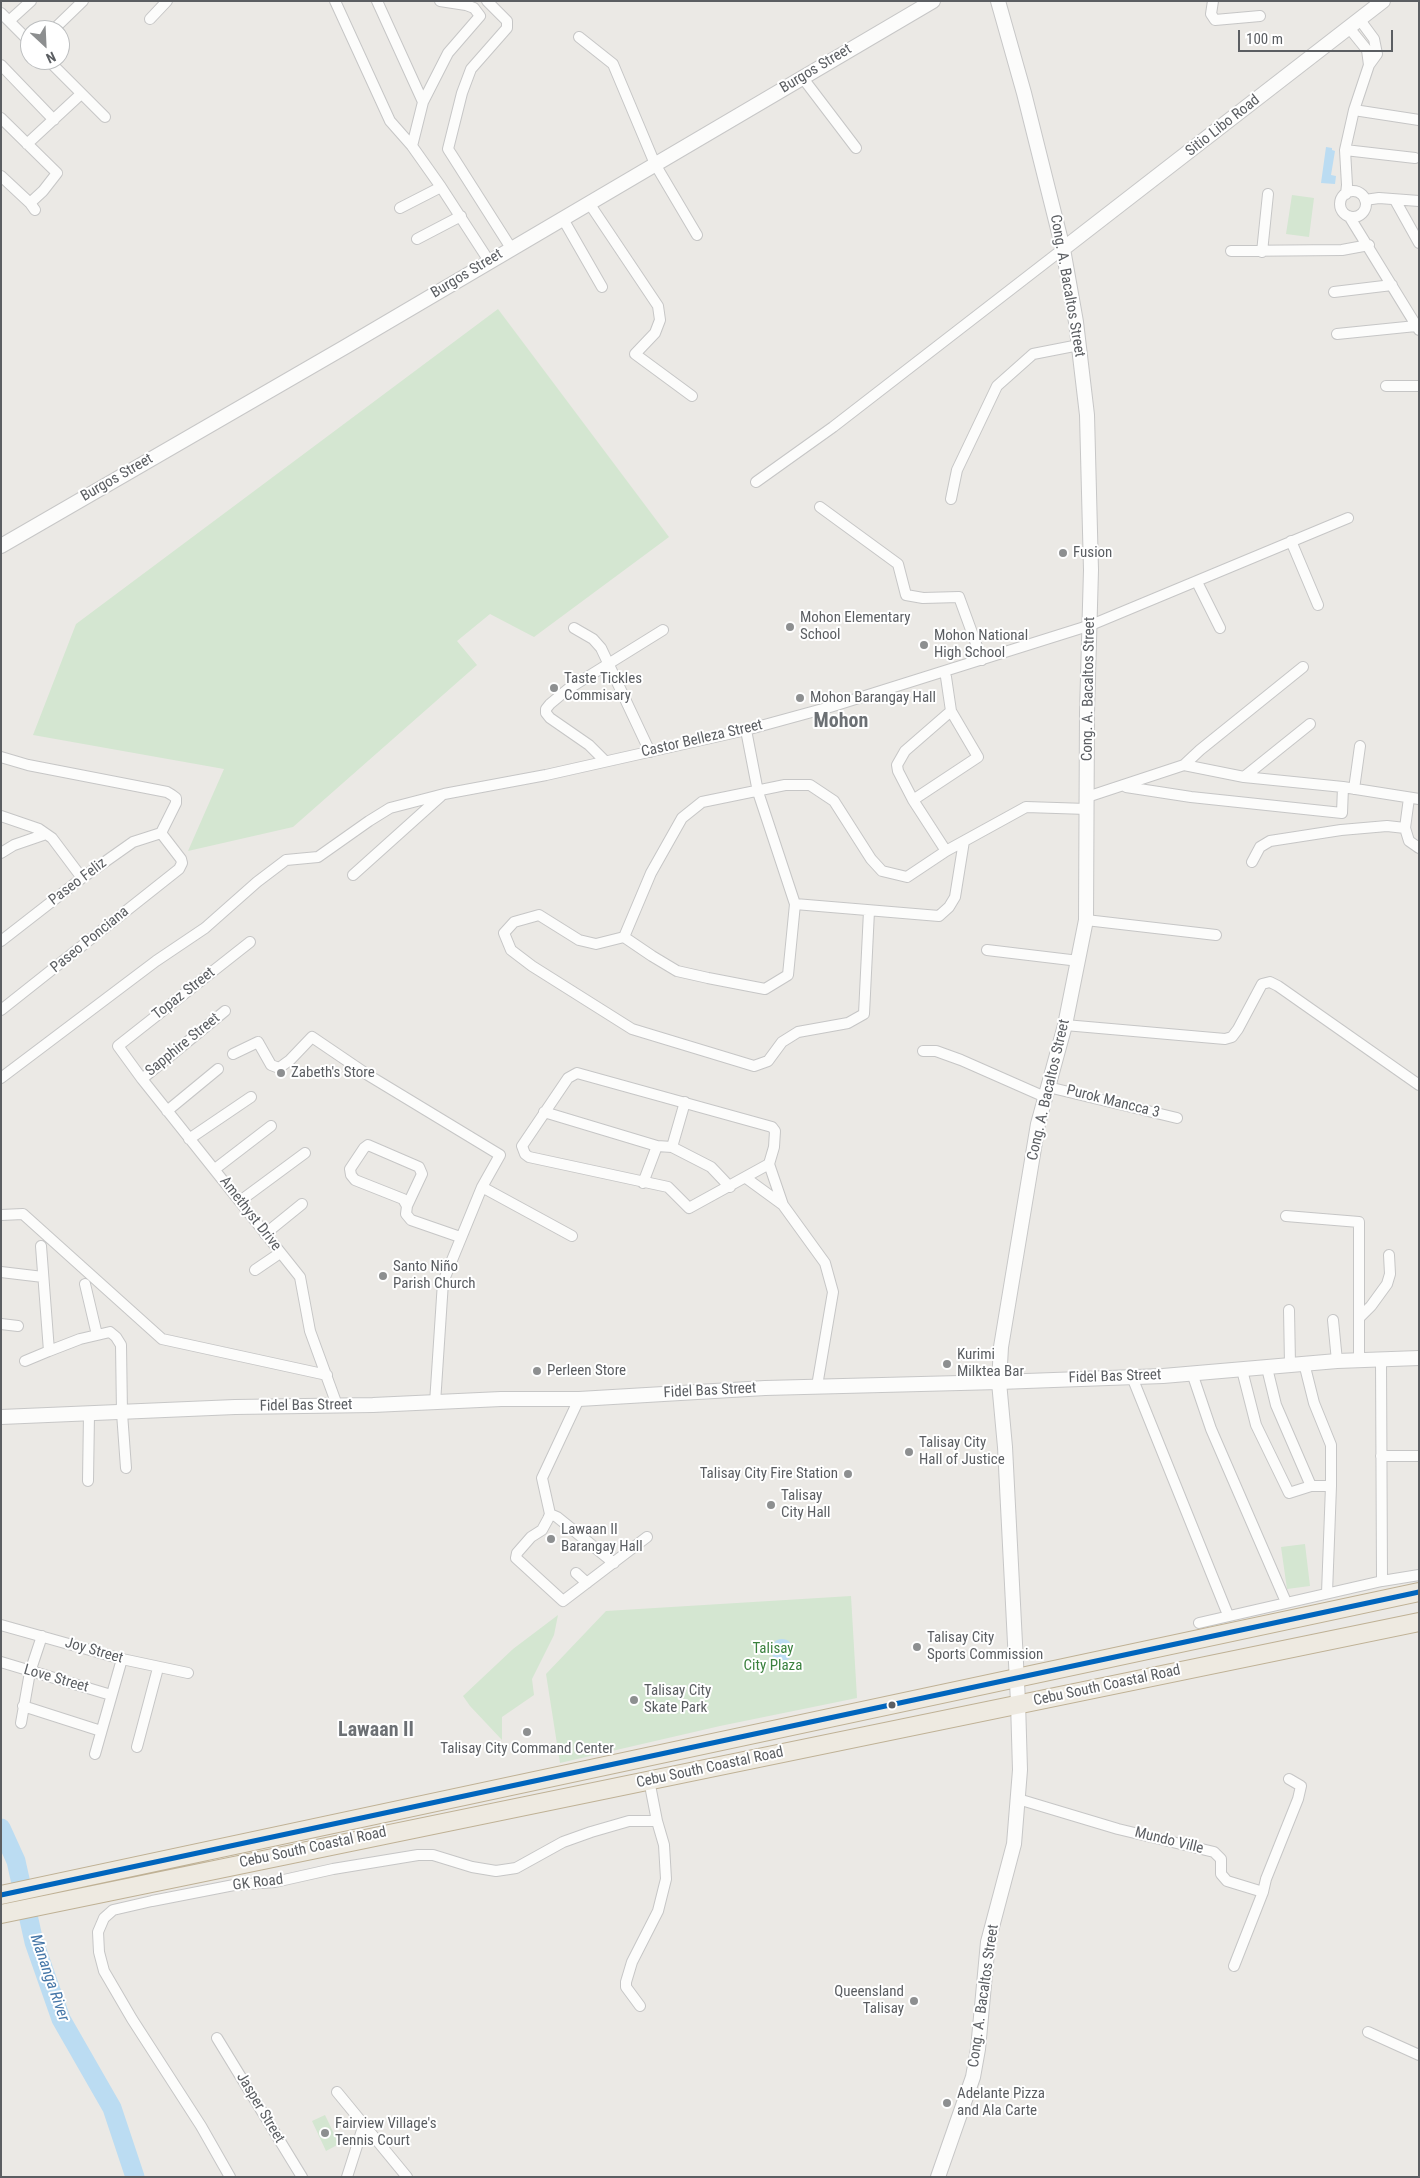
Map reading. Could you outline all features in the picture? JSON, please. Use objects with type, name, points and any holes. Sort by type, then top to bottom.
[{"type":"highway","name":"Cebu South Coastal Road","points":[[1,1895],[558,1774],[1017,1679],[1411,1588]]},
{"type":"highway","name":"Cebu South Coastal Road","points":[[1,1914],[1419,1622]]},
{"type":"street","points":[[9,21],[31,1]]},
{"type":"street","points":[[63,20],[83,1]]},
{"type":"street","points":[[150,19],[166,1]]},
{"type":"street","points":[[335,1],[390,121],[412,146],[490,261]]},
{"type":"street","points":[[377,1],[423,102]]},
{"type":"street","points":[[412,146],[423,102],[448,53],[480,16],[474,8],[440,1]]},
{"type":"street","points":[[487,1],[507,21],[507,28],[471,69],[462,93],[448,149],[512,248]]},
{"type":"street","name":"Burgos Street","points":[[1,546],[589,204],[932,1]]},
{"type":"street","name":"Cong. A. Bacaltos Street","points":[[938,2177],[976,2063],[988,1942],[1014,1844],[1020,1770],[1006,1455],[1000,1382],[1000,1347],[1038,1124],[1065,1025],[1086,920],[1087,712],[1091,625],[1087,415],[1079,345],[1063,249],[1024,93],[998,1]]},
{"type":"street","points":[[1213,1],[1211,14],[1216,20],[1260,16]]},
{"type":"street","name":"Sitio Libo Road","points":[[1063,249],[1383,1]]},
{"type":"street","points":[[1,13],[20,32]]},
{"type":"street","points":[[1337,334],[1418,328],[1369,245],[1349,216],[1341,208],[1341,200],[1346,194],[1347,185],[1345,150],[1354,110],[1369,65],[1367,50],[1358,22]]},
{"type":"street","points":[[579,37],[613,64],[655,164],[697,235]]},
{"type":"street","points":[[1,65],[54,120]]},
{"type":"street","points":[[58,70],[105,117]]},
{"type":"street","points":[[802,77],[856,148]]},
{"type":"street","points":[[27,144],[81,94]]},
{"type":"street","points":[[1354,110],[1419,120]]},
{"type":"street","points":[[1,118],[57,173],[33,206],[1,176]]},
{"type":"street","points":[[1345,150],[1415,158]]},
{"type":"street","points":[[400,208],[441,187]]},
{"type":"street","points":[[1346,194],[1357,192],[1366,200]]},
{"type":"street","points":[[1262,252],[1268,194]]},
{"type":"street","points":[[1366,200],[1379,198],[1419,201]]},
{"type":"street","points":[[1349,216],[1357,216],[1364,212],[1366,200]]},
{"type":"street","points":[[1395,200],[1419,243]]},
{"type":"street","points":[[589,204],[658,306],[660,320],[655,333],[635,354],[692,396]]},
{"type":"street","points":[[417,239],[461,216]]},
{"type":"street","points":[[563,219],[602,287]]},
{"type":"street","points":[[1231,252],[1342,250],[1369,245]]},
{"type":"street","points":[[756,482],[833,428],[1063,249]]},
{"type":"street","points":[[1334,292],[1392,285]]},
{"type":"street","points":[[951,499],[957,470],[997,386],[1033,354],[1079,345]]},
{"type":"street","points":[[1386,386],[1419,386]]},
{"type":"street","points":[[820,508],[898,564],[906,595],[923,598],[959,597],[982,660]]},
{"type":"street","name":"Castor Belleza Street","points":[[1,1078],[156,961],[205,928],[257,882],[286,860],[318,857],[390,808],[444,794],[650,752],[746,730],[830,707],[1091,625],[1348,518]]},
{"type":"street","points":[[1291,541],[1318,605]]},
{"type":"street","points":[[1197,582],[1220,628]]},
{"type":"street","points":[[574,628],[593,639],[601,648],[650,752]]},
{"type":"street","points":[[606,761],[589,745],[550,718],[546,712],[550,704],[568,689],[663,630]]},
{"type":"street","points":[[624,937],[651,873],[682,818],[702,802],[785,785],[810,785],[834,801],[871,859],[882,871],[907,877],[946,851],[1026,807],[1087,803],[1122,786],[1184,765],[1303,667]]},
{"type":"street","points":[[913,800],[978,757],[951,711],[946,678]]},
{"type":"street","points":[[946,851],[913,800],[898,771],[899,759],[929,729],[951,711]]},
{"type":"street","points":[[1244,776],[1310,724]]},
{"type":"street","points":[[746,730],[758,792],[795,904],[788,975],[765,989],[678,971],[624,937],[596,944],[579,940],[539,915],[514,922],[504,933],[511,950],[632,1029],[754,1066],[768,1061],[782,1042],[798,1032],[848,1023],[864,1014],[869,910]]},
{"type":"street","points":[[1354,789],[1360,746]]},
{"type":"street","points":[[1,757],[28,765],[167,792],[176,798],[176,803],[161,833]]},
{"type":"street","points":[[1184,765],[1244,776],[1343,787],[1414,799],[1405,828]]},
{"type":"street","points":[[1122,786],[1191,797],[1342,813]]},
{"type":"street","points":[[1341,830],[1343,787]]},
{"type":"street","points":[[353,875],[444,794]]},
{"type":"street","points":[[1,816],[39,828],[52,838],[82,878]]},
{"type":"street","points":[[1252,862],[1260,847],[1270,840],[1387,826],[1405,828],[1419,848]]},
{"type":"street","name":"Paseo Ponciana","points":[[2,1008],[179,869],[181,859],[161,833]]},
{"type":"street","name":"Paseo Feliz","points":[[1,941],[82,878],[133,842],[161,833]]},
{"type":"street","points":[[1,853],[14,845],[46,834]]},
{"type":"street","points":[[795,904],[939,916],[949,907],[955,897],[964,841]]},
{"type":"street","points":[[1086,920],[1216,935]]},
{"type":"street","name":"Topaz Street","points":[[118,1046],[250,942]]},
{"type":"street","points":[[987,950],[1079,961]]},
{"type":"street","points":[[1065,1025],[1226,1039],[1232,1037],[1238,1028],[1262,984],[1270,982],[1419,1084]]},
{"type":"street","name":"Sapphire Street","points":[[142,1079],[225,1012]]},
{"type":"street","points":[[233,1054],[258,1042],[270,1064],[278,1068],[290,1060],[312,1037],[368,1075],[500,1155],[482,1187],[443,1282],[435,1402]]},
{"type":"street","name":"Amethyst Drive","points":[[118,1046],[167,1111],[300,1278],[310,1331],[337,1405]]},
{"type":"street","name":"Purok Mancca 3","points":[[923,1051],[936,1051],[1047,1092],[1177,1118]]},
{"type":"street","points":[[167,1111],[218,1069]]},
{"type":"street","points":[[769,1164],[689,1208],[668,1187],[528,1156],[522,1148],[522,1144],[568,1078],[577,1073],[772,1127],[775,1131],[774,1147],[769,1164],[783,1206]]},
{"type":"street","points":[[189,1139],[251,1097]]},
{"type":"street","points":[[672,1147],[685,1102]]},
{"type":"street","points":[[544,1112],[657,1146],[672,1147],[711,1167],[730,1187]]},
{"type":"street","points":[[215,1169],[271,1126]]},
{"type":"street","points":[[407,1206],[403,1199],[355,1180],[351,1175],[350,1169],[368,1145],[419,1167],[422,1174],[407,1206],[406,1214],[411,1220],[460,1237]]},
{"type":"street","points":[[643,1183],[657,1146]]},
{"type":"street","points":[[240,1201],[305,1153]]},
{"type":"street","points":[[746,1178],[783,1206],[825,1263],[832,1286],[831,1308],[817,1386]]},
{"type":"street","points":[[482,1187],[572,1236]]},
{"type":"street","points":[[265,1234],[302,1204]]},
{"type":"street","points":[[1,1215],[23,1214],[162,1339],[327,1375]]},
{"type":"street","points":[[1286,1216],[1359,1222],[1359,1361]]},
{"type":"street","points":[[41,1246],[49,1351]]},
{"type":"street","points":[[255,1270],[280,1253]]},
{"type":"street","points":[[1360,1317],[1371,1306],[1387,1284],[1390,1274],[1389,1255]]},
{"type":"street","points":[[1,1272],[44,1277]]},
{"type":"street","points":[[85,1284],[97,1335]]},
{"type":"street","points":[[1289,1310],[1290,1364]]},
{"type":"street","points":[[1334,1320],[1337,1360]]},
{"type":"street","points":[[1,1324],[18,1326]]},
{"type":"street","points":[[25,1361],[97,1335],[110,1332],[116,1337],[121,1345],[122,1413],[126,1468]]},
{"type":"street","name":"Fidel Bas Street","points":[[1,1417],[235,1407],[501,1399],[579,1399],[817,1386],[1000,1382],[1242,1370],[1337,1360],[1359,1361],[1419,1358]]},
{"type":"street","points":[[1381,1360],[1382,1580]]},
{"type":"street","points":[[1304,1363],[1314,1403],[1331,1445],[1327,1593]]},
{"type":"street","points":[[1267,1368],[1276,1405],[1310,1486]]},
{"type":"street","points":[[1242,1370],[1256,1425],[1289,1493],[1310,1486],[1331,1486]]},
{"type":"street","points":[[1192,1373],[1211,1429],[1286,1602]]},
{"type":"street","points":[[1132,1376],[1228,1615]]},
{"type":"street","points":[[579,1399],[542,1478],[550,1514],[542,1530],[531,1537],[517,1553],[516,1558],[563,1601],[647,1537]]},
{"type":"street","points":[[88,1481],[89,1414]]},
{"type":"street","points":[[1381,1456],[1419,1456]]},
{"type":"street","points":[[550,1514],[557,1517],[614,1563]]},
{"type":"street","points":[[576,1573],[588,1582]]},
{"type":"street","points":[[1199,1623],[1382,1580],[1411,1588],[1419,1575]]},
{"type":"street","name":"Joy Street","points":[[1,1624],[158,1668],[188,1673]]},
{"type":"street","points":[[21,1723],[30,1672],[42,1636]]},
{"type":"street","points":[[95,1754],[122,1658]]},
{"type":"street","name":"Love Street","points":[[1,1662],[111,1695]]},
{"type":"street","points":[[137,1747],[158,1668]]},
{"type":"street","points":[[23,1706],[101,1730]]},
{"type":"street","points":[[1234,1966],[1298,1799],[1301,1786],[1289,1779]]},
{"type":"street","points":[[640,2006],[626,1988],[626,1982],[632,1962],[658,1911],[666,1879],[664,1844],[657,1821],[650,1780]]},
{"type":"street","name":"Mundo Ville","points":[[1018,1799],[1118,1828],[1214,1852],[1221,1858],[1221,1874],[1227,1881],[1263,1892]]},
{"type":"street","name":"GK Road","points":[[230,2177],[201,2126],[132,2019],[104,1971],[99,1952],[98,1932],[104,1918],[113,1910],[234,1885],[275,1882],[333,1869],[418,1855],[433,1855],[472,1867],[496,1871],[516,1868],[563,1842],[591,1832],[628,1821],[657,1821]]},
{"type":"street","points":[[1368,2032],[1419,2055]]},
{"type":"street","name":"Jasper Street","points":[[217,2038],[302,2177]]},
{"type":"street","points":[[337,2092],[407,2177]]},
{"type":"street","points":[[347,2177],[364,2124]]},
{"type":"green space","points":[[1292,195],[1314,198],[1309,237],[1286,234]]},
{"type":"green space","points":[[498,309],[669,537],[534,637],[490,614],[457,641],[477,665],[293,827],[188,851],[224,769],[33,735],[76,624]]},
{"type":"green space","points":[[1305,1544],[1310,1586],[1287,1589],[1281,1547]]},
{"type":"green space","name":"Talisay City Plaza","points":[[851,1596],[857,1698],[720,1726],[560,1763],[546,1674],[606,1611]]},
{"type":"green space","points":[[558,1615],[554,1635],[532,1679],[534,1695],[502,1717],[502,1740],[463,1696],[513,1649]]},
{"type":"green space","name":"Fairview Village's Tennis Court","points":[[325,2115],[339,2144],[326,2151],[312,2121]]},
{"type":"water","points":[[1326,147],[1332,148],[1335,151],[1331,175],[1336,176],[1335,184],[1321,183]]},
{"type":"water","points":[[782,1639],[792,1646],[793,1650],[786,1660],[782,1661],[772,1654],[771,1650],[778,1640]]},
{"type":"waterway","name":"Mananga River","points":[[1,1828],[16,1861],[34,1942],[61,2019],[112,2108],[135,2177]]},
{"type":"transit line","points":[[1,1895],[1419,1592]]},
{"type":"place","name":"Fusion","points":[[1063,553]]},
{"type":"place","name":"Mohon Elementary School","points":[[790,627]]},
{"type":"place","name":"Mohon National High School","points":[[924,645]]},
{"type":"place","name":"Taste Tickles Commisary","points":[[554,688]]},
{"type":"place","name":"Mohon Barangay Hall","points":[[800,698]]},
{"type":"place","name":"Zabeth's Store","points":[[281,1073]]},
{"type":"place","name":"Santo Niño Parish Church","points":[[383,1276]]},
{"type":"place","name":"Kurimi Milktea Bar","points":[[947,1364]]},
{"type":"place","name":"Perleen Store","points":[[537,1371]]},
{"type":"place","name":"Talisay City Hall of Justice","points":[[909,1452]]},
{"type":"place","name":"Talisay City Fire Station","points":[[848,1474]]},
{"type":"place","name":"Talisay City Hall","points":[[771,1505]]},
{"type":"place","name":"Lawaan II Barangay Hall","points":[[551,1539]]},
{"type":"place","name":"Talisay City Sports Commission","points":[[917,1647]]},
{"type":"place","name":"Talisay City Skate Park","points":[[634,1700]]},
{"type":"place","name":"Talisay City Command Center","points":[[527,1732]]},
{"type":"place","name":"Queensland Talisay","points":[[914,2001]]},
{"type":"place","name":"Adelante Pizza and Ala Carte","points":[[947,2103]]},
{"type":"place","name":"Fairview Village's Tennis Court","points":[[325,2133]]},
{"type":"district","name":"Mohon","points":[[841,722]]},
{"type":"district","name":"Lawaan II","points":[[376,1731]]}]
